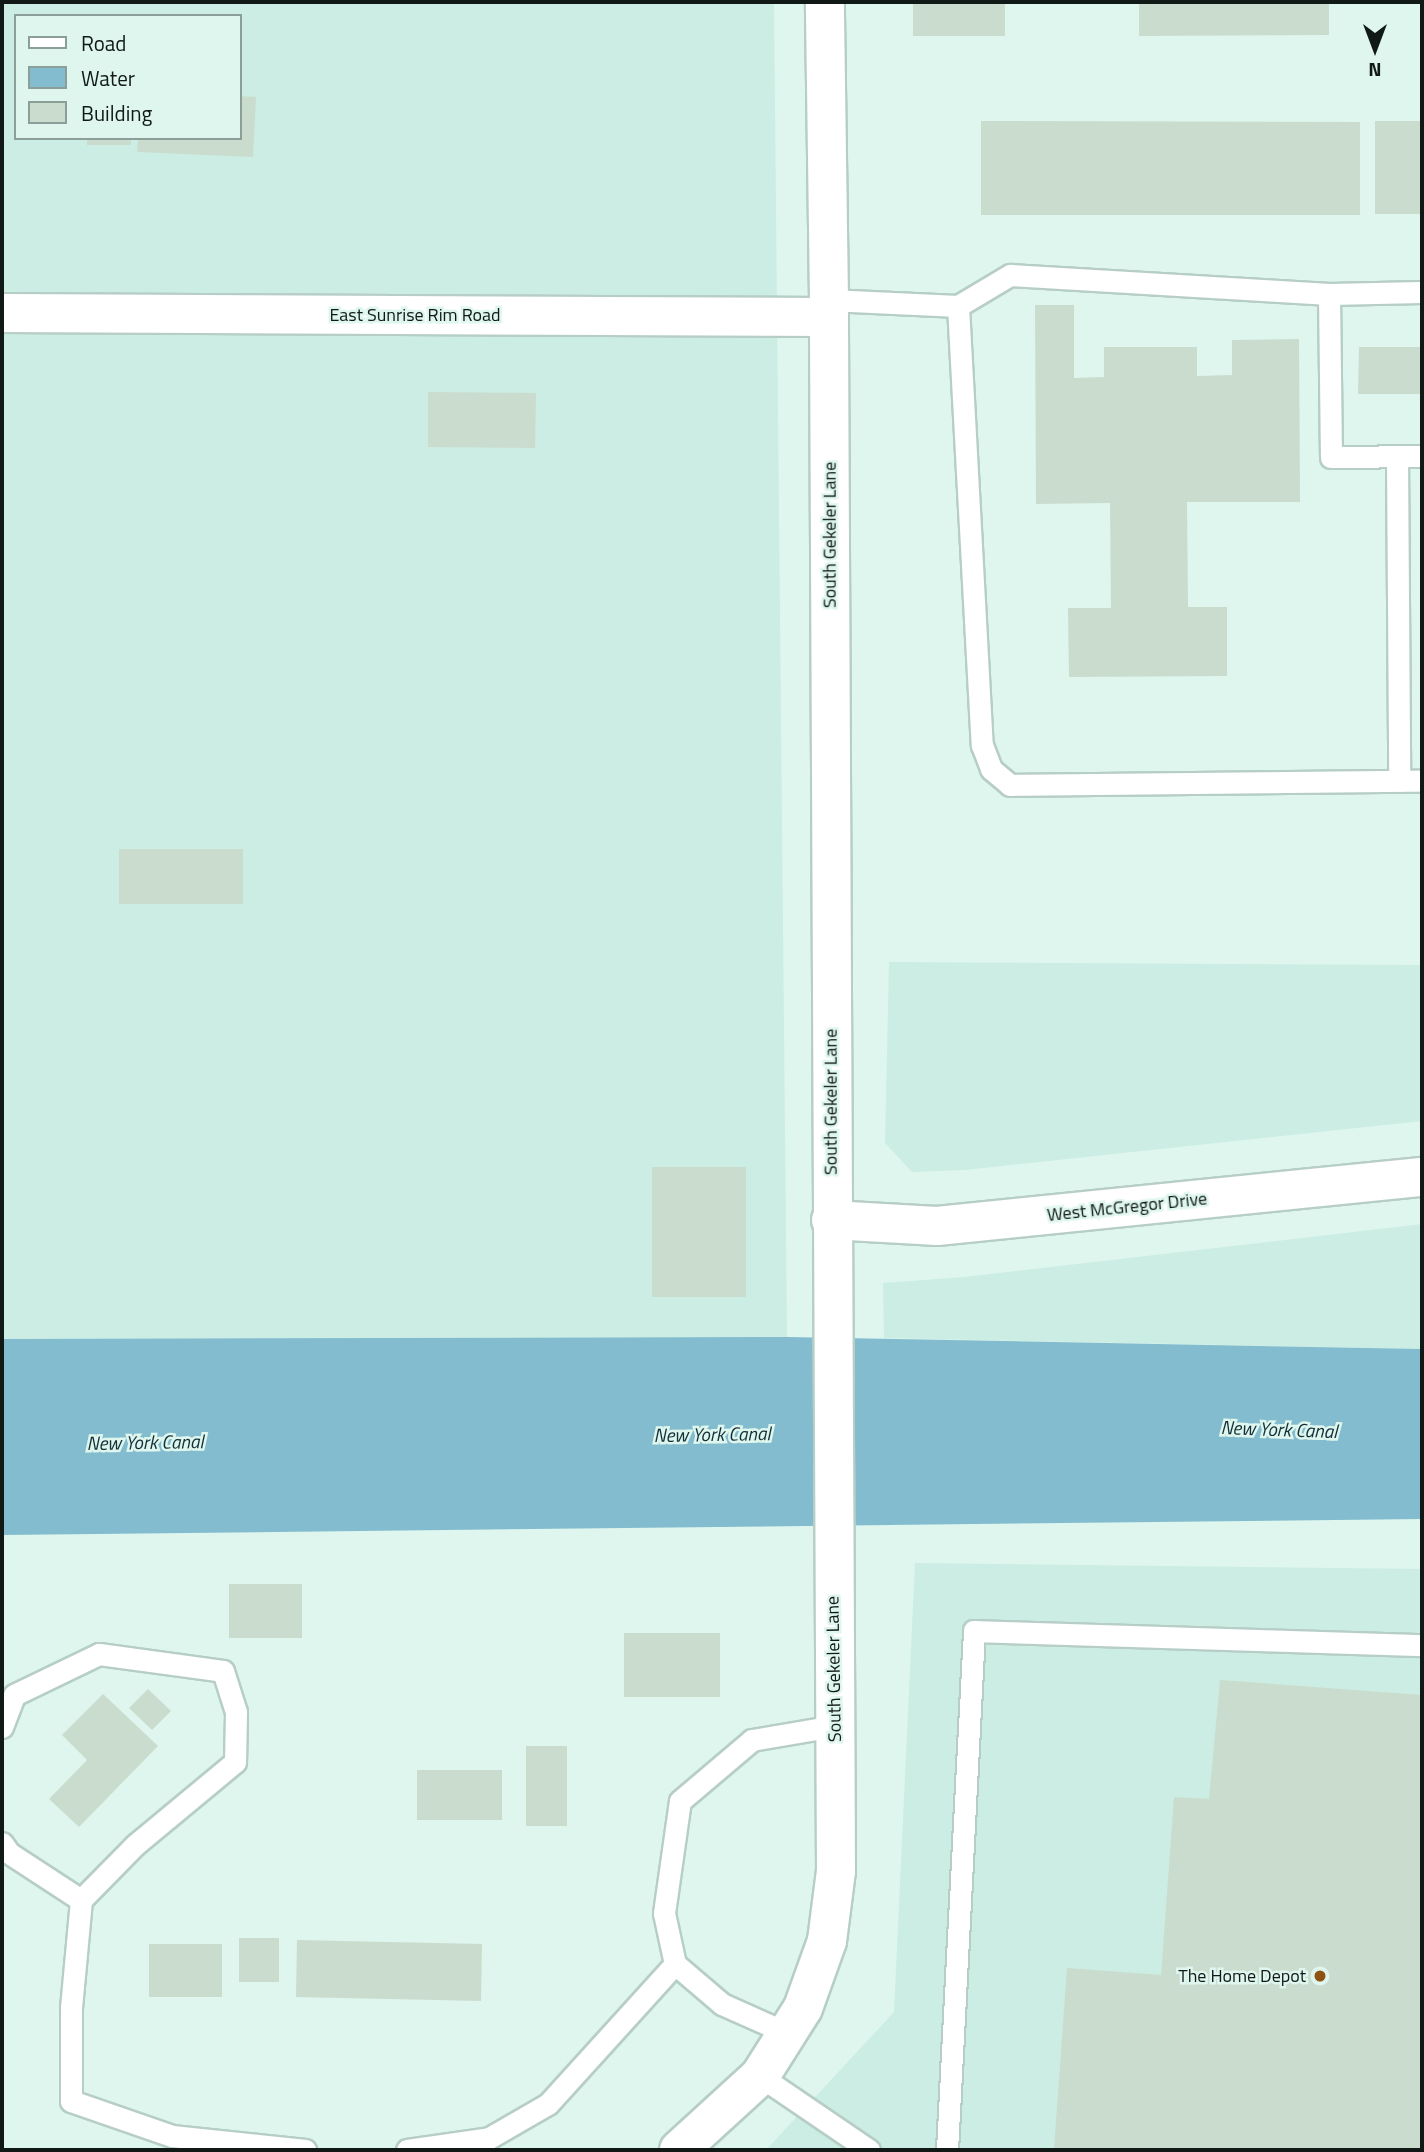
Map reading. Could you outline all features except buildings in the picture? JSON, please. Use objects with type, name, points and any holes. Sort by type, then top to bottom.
[{"type":"street","name":"South Gekeler Lane","points":[[679,2150],[761,2076],[803,2008],[827,1941],[836,1871],[832,1552],[829,309],[825,2]]},
{"type":"street","name":"East Sunrise Rim Road","points":[[2,313],[829,309]]},
{"type":"street","name":"West McGregor Drive","points":[[831,1220],[937,1226],[1422,1177]]},
{"type":"lane","points":[[829,309],[958,306],[1010,275],[1329,294],[1422,292]]},
{"type":"lane","points":[[1329,294],[1331,457],[1422,456]]},
{"type":"lane","points":[[958,306],[982,745],[991,769],[1010,785],[1422,781]]},
{"type":"lane","points":[[1397,456],[1399,781]]},
{"type":"lane","points":[[947,2150],[974,1631],[1422,1645]]},
{"type":"lane","points":[[2,1727],[14,1695],[99,1654],[223,1671],[236,1712],[234,1762],[135,1845],[81,1900],[71,2008],[71,2101],[172,2136],[305,2150]]},
{"type":"lane","points":[[787,2034],[722,2004],[675,1964],[664,1913],[680,1801],[752,1740],[834,1726]]},
{"type":"lane","points":[[2,1843],[9,1853],[81,1900]]},
{"type":"lane","points":[[407,2150],[489,2138],[548,2104],[675,1964]]},
{"type":"lane","points":[[761,2076],[869,2150]]},
{"type":"lane","points":[[832,2150],[835,2127]]},
{"type":"shaded area","points":[[2,2],[774,2],[787,1337],[2,1339]]},
{"type":"shaded area","points":[[889,962],[1422,965],[1422,1121],[965,1170],[912,1172],[885,1143]]},
{"type":"shaded area","points":[[1422,1224],[1422,1349],[884,1338],[883,1283],[965,1277]]},
{"type":"shaded area","points":[[915,1563],[1422,1569],[1422,2150],[766,2150],[894,2012]]},
{"type":"water","name":"New York Canal","points":[[787,1337],[1422,1349],[1422,1519],[2,1535],[2,1339]]},
{"type":"place","name":"The Home Depot","points":[[1320,1976]]}]
